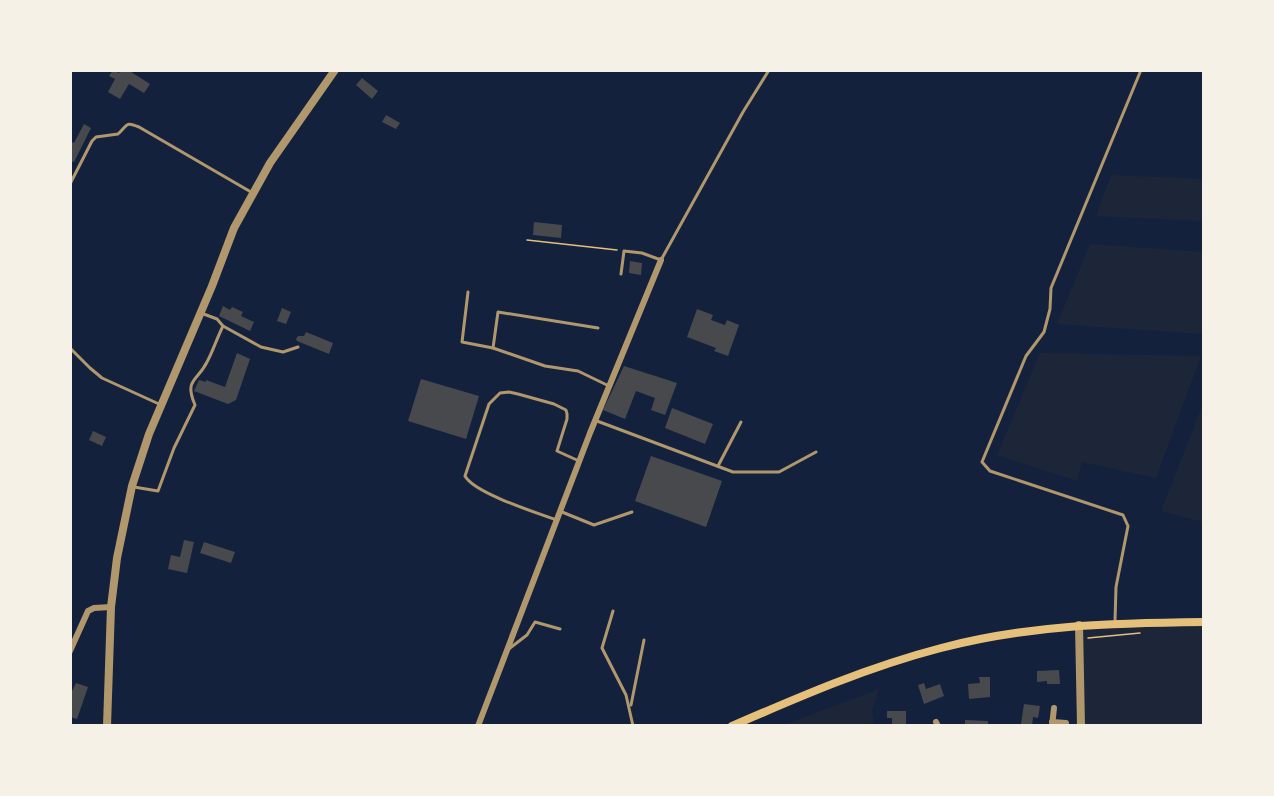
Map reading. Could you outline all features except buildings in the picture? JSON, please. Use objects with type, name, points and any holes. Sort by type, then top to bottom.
[{"type":"main road","points":[[732,726],[845,678],[942,647],[1042,629],[1079,625],[1203,622]]},
{"type":"street","points":[[108,726],[111,607],[121,532],[132,486],[161,405],[234,228],[270,163],[335,70]]},
{"type":"street","points":[[478,726],[595,420],[661,260]]},
{"type":"street","points":[[70,651],[88,611],[94,608],[111,607]]},
{"type":"street","points":[[1079,625],[1081,726]]},
{"type":"street","points":[[1054,708],[1052,724],[1066,723]]},
{"type":"lane","points":[[621,274],[624,251],[661,260],[743,112],[769,70]]},
{"type":"lane","points":[[1115,623],[1116,587],[1128,526],[1123,515],[990,471],[982,462],[1026,356],[1044,332],[1050,309],[1051,288],[1141,70]]},
{"type":"lane","points":[[70,184],[92,141],[102,135],[118,134],[125,125],[131,124],[140,127],[252,193]]},
{"type":"lane","points":[[468,292],[462,342],[493,348],[545,366],[578,371],[609,386]]},
{"type":"lane","points":[[200,312],[217,319],[222,326],[261,347],[283,352],[298,346]]},
{"type":"lane","points":[[493,348],[498,312],[598,328]]},
{"type":"lane","points":[[132,486],[158,491],[174,448],[195,405],[189,390],[195,377],[206,365],[222,326]]},
{"type":"lane","points":[[70,348],[102,378],[161,405]]},
{"type":"lane","points":[[557,520],[482,490],[467,480],[465,476],[489,404],[500,393],[509,392],[562,407],[567,414],[567,419],[557,451],[579,461]]},
{"type":"lane","points":[[595,420],[733,472],[778,472],[816,452]]},
{"type":"lane","points":[[718,466],[741,422]]},
{"type":"lane","points":[[560,511],[594,525],[632,512]]},
{"type":"lane","points":[[613,611],[602,648],[630,706],[633,726]]},
{"type":"lane","points":[[507,651],[527,635],[535,622],[560,629]]},
{"type":"lane","points":[[630,706],[644,640]]},
{"type":"path","points":[[527,240],[624,251]]},
{"type":"path","points":[[1080,639],[1147,633]]},
{"type":"shaded area","points":[[1111,175],[1203,179],[1203,221],[1096,216]]},
{"type":"shaded area","points":[[1090,244],[1203,252],[1203,334],[1057,324]]},
{"type":"shaded area","points":[[1040,353],[1201,356],[1156,478],[1082,462],[1077,481],[997,455]]},
{"type":"shaded area","points":[[1203,404],[1203,522],[1161,511]]},
{"type":"shaded area","points":[[1203,623],[1203,725],[1079,726],[1079,625]]},
{"type":"shaded area","points":[[879,689],[872,710],[874,722],[864,726],[784,725]]}]
